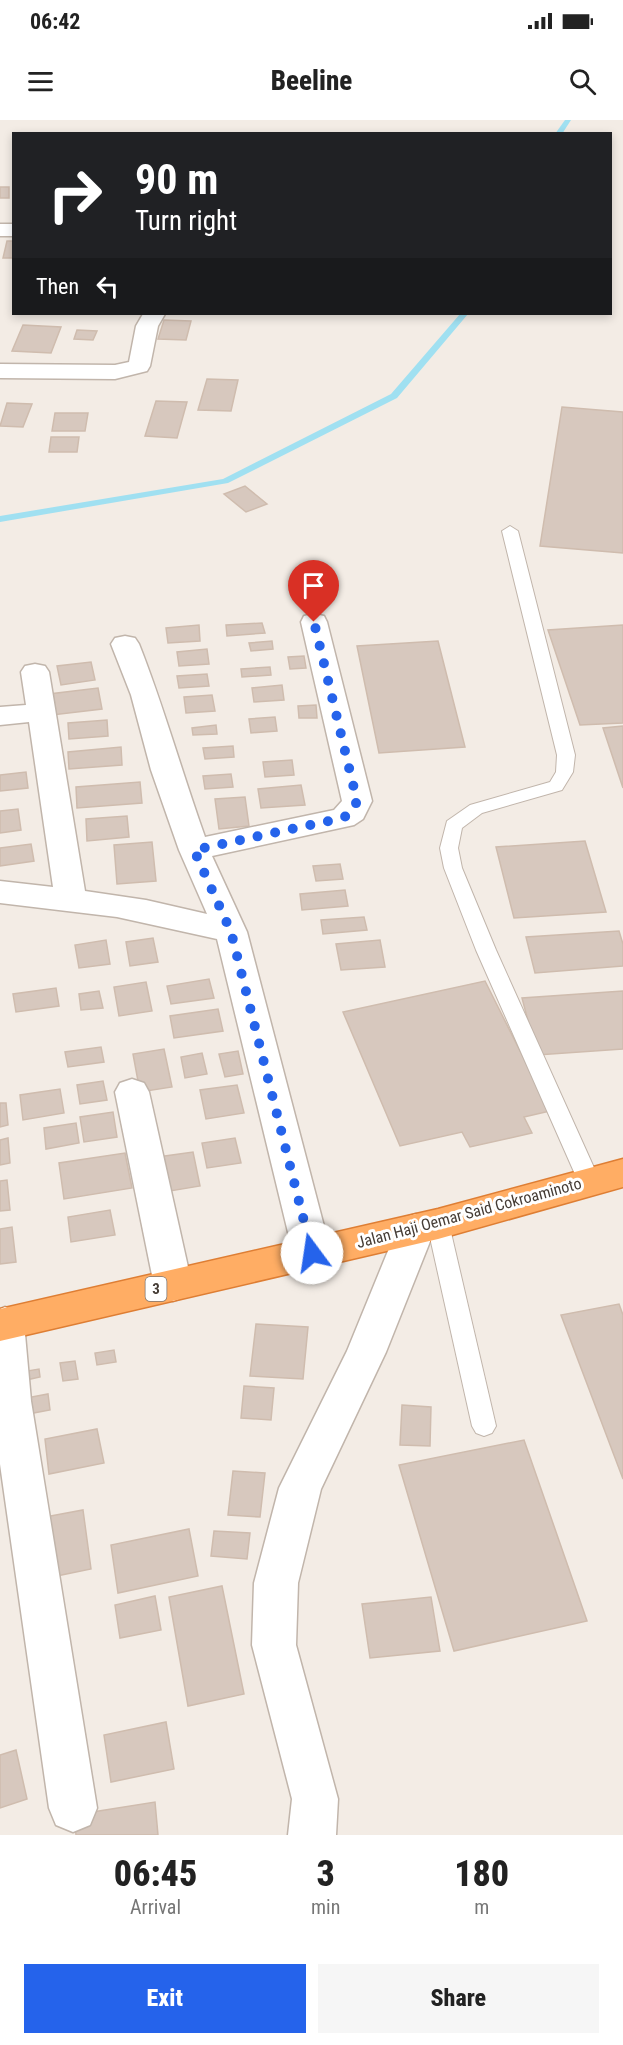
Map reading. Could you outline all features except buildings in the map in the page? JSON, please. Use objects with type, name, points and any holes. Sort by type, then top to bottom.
[{"type":"highway","name":"Jalan Haji Oemar Said Cokroaminoto","points":[[3,1324],[427,1226],[606,1177]]},
{"type":"street","points":[[0,370],[115,372],[140,366],[147,326],[153,315]]},
{"type":"street","points":[[194,850],[343,818],[352,812],[357,801],[314,622]]},
{"type":"street","points":[[125,644],[145,695],[166,770],[194,850],[231,932],[312,1253]]},
{"type":"street","points":[[35,672],[71,900]]},
{"type":"street","points":[[0,716],[40,712]]},
{"type":"street","points":[[0,892],[71,900],[198,922],[231,932]]},
{"type":"street","points":[[132,1092],[173,1285]]},
{"type":"street","points":[[312,1835],[315,1799],[274,1645],[276,1583],[300,1488],[427,1226]]},
{"type":"street","points":[[3,1324],[11,1401],[73,1808]]},
{"type":"lane","points":[[510,531],[566,755],[566,768],[564,776],[556,786],[476,809],[453,825],[449,848],[453,868],[486,950],[606,1177]]},
{"type":"lane","points":[[427,1226],[484,1426]]},
{"type":"waterway","points":[[559,132],[568,120]]},
{"type":"waterway","points":[[0,519],[225,481],[394,396],[463,315]]},
{"type":"route","points":[[312,1253],[231,932],[194,850],[343,818],[352,812],[357,801],[314,622]]}]
